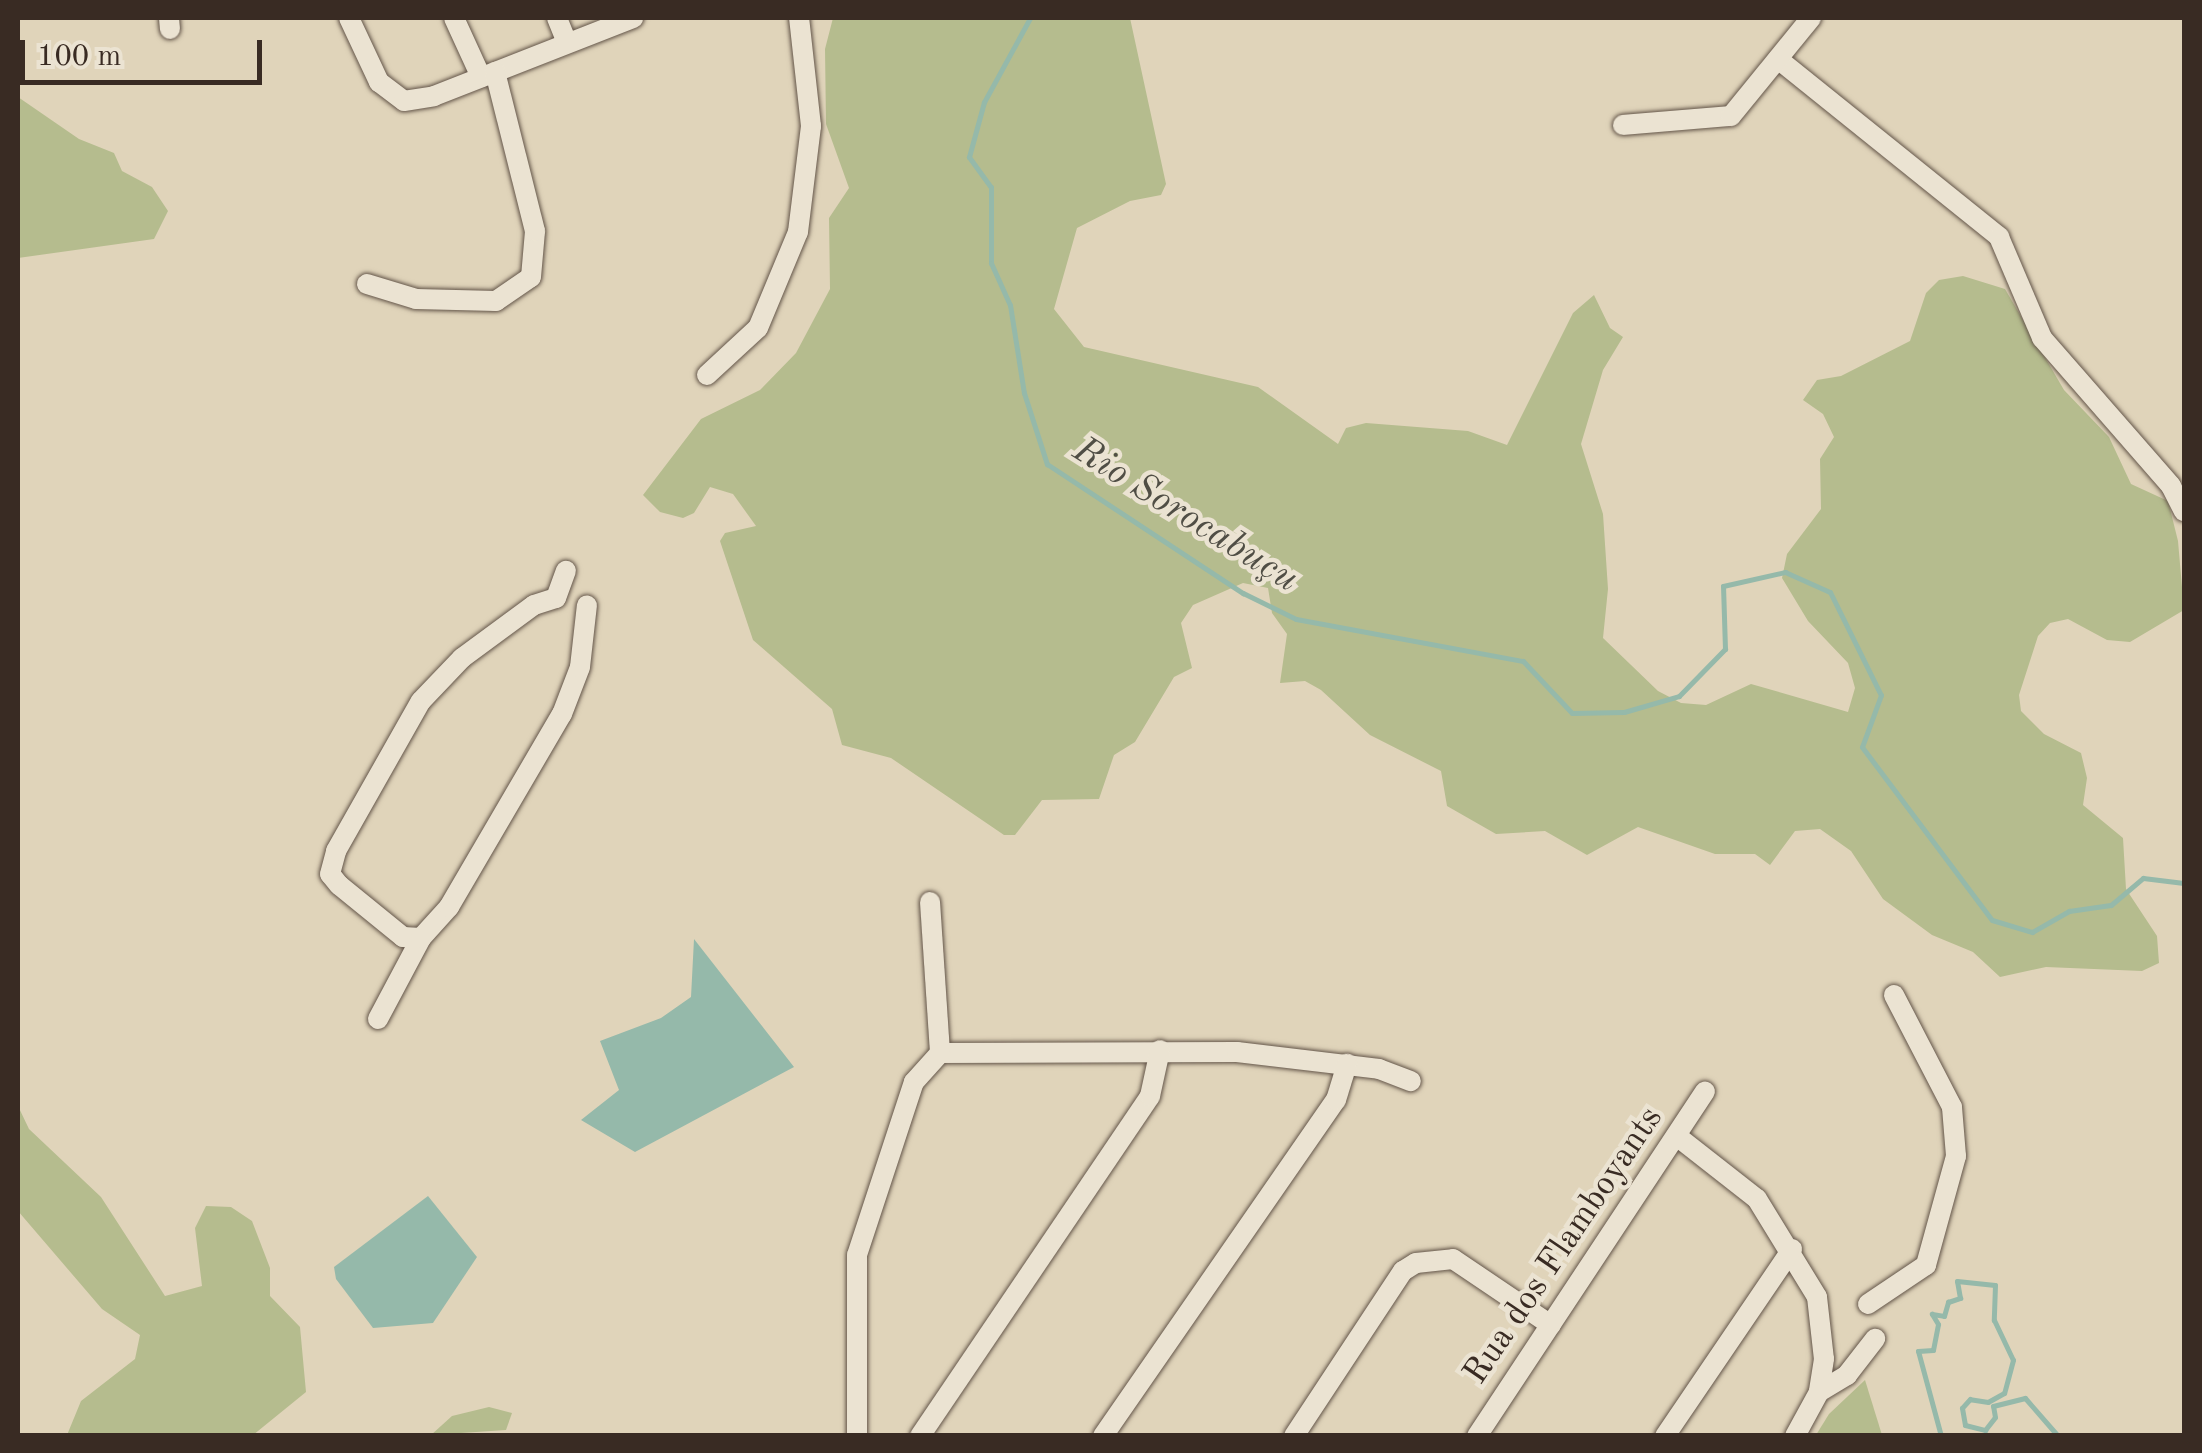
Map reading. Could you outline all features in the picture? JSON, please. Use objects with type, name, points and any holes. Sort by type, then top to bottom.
[{"type":"street","points":[[349,18],[379,82],[396,100],[434,96],[632,18]]},
{"type":"street","points":[[366,284],[416,299],[496,301],[531,277],[535,231],[488,75],[454,18]]},
{"type":"street","points":[[557,18],[568,42]]},
{"type":"street","points":[[707,374],[758,328],[798,232],[811,126],[800,18]]},
{"type":"street","points":[[1623,125],[1731,116],[1811,18]]},
{"type":"street","points":[[1778,58],[1999,237],[2042,338],[2171,486],[2184,511]]},
{"type":"street","points":[[421,938],[402,937],[340,885],[330,874],[336,851],[421,701],[462,658],[534,605],[556,598],[566,570]]},
{"type":"street","points":[[378,1019],[421,938],[449,907],[562,714],[580,667],[587,605]]},
{"type":"street","points":[[879,1436],[857,1430],[856,1255],[914,1082],[940,1053],[930,902]]},
{"type":"street","points":[[1868,1304],[1926,1265],[1956,1156],[1952,1106],[1894,995]]},
{"type":"street","points":[[940,1053],[1160,1050],[1347,1064],[1411,1081]]},
{"type":"street","points":[[920,1436],[1150,1096],[1160,1050]]},
{"type":"street","points":[[1103,1436],[1336,1100],[1347,1064]]},
{"type":"street","name":"Rua dos Flamboyants","points":[[1477,1436],[1705,1092]]},
{"type":"street","points":[[1678,1137],[1757,1199],[1792,1249],[1824,1325],[1819,1392],[1796,1436]]},
{"type":"street","points":[[1665,1436],[1792,1249]]},
{"type":"street","points":[[1294,1436],[1404,1271],[1416,1263],[1453,1260],[1551,1325]]},
{"type":"street","points":[[1819,1392],[1847,1375],[1875,1339]]},
{"type":"shaded area","points":[[833,18],[1130,18],[1166,184],[1161,195],[1130,201],[1077,228],[1054,309],[1084,347],[1258,387],[1338,444],[1346,428],[1366,423],[1468,431],[1507,445],[1573,313],[1594,295],[1610,328],[1623,337],[1603,370],[1581,444],[1603,514],[1608,589],[1603,638],[1658,691],[1681,703],[1706,705],[1751,684],[1848,712],[1855,688],[1848,663],[1808,621],[1782,578],[1787,554],[1821,509],[1820,459],[1834,437],[1823,414],[1803,400],[1817,380],[1841,376],[1910,341],[1926,293],[1939,280],[1963,276],[2005,289],[2064,390],[2109,437],[2131,484],[2168,501],[2178,541],[2184,610],[2130,642],[2107,640],[2068,619],[2050,623],[2038,636],[2019,695],[2021,711],[2044,734],[2081,753],[2087,778],[2083,805],[2123,838],[2126,889],[2157,936],[2159,963],[2142,971],[2046,967],[2000,977],[1973,952],[1932,935],[1883,899],[1851,851],[1820,829],[1795,831],[1770,865],[1755,854],[1715,854],[1638,827],[1587,855],[1545,831],[1496,834],[1447,806],[1441,771],[1370,735],[1321,690],[1305,681],[1280,683],[1287,634],[1272,613],[1268,588],[1243,583],[1193,605],[1181,623],[1192,668],[1174,677],[1135,742],[1114,755],[1099,799],[1042,800],[1015,835],[1004,835],[891,758],[842,745],[832,709],[753,640],[720,541],[725,533],[756,526],[733,494],[710,487],[694,513],[683,518],[660,512],[643,495],[701,419],[760,390],[796,353],[830,289],[829,218],[849,188],[826,124],[825,49]]},
{"type":"shaded area","points":[[18,97],[79,139],[114,153],[122,171],[152,187],[168,211],[154,239],[18,258]]},
{"type":"shaded area","points":[[694,939],[794,1067],[635,1152],[581,1120],[619,1090],[600,1041],[661,1018],[691,997]]},
{"type":"shaded area","points":[[18,1106],[29,1129],[101,1197],[165,1296],[202,1286],[195,1228],[206,1206],[231,1207],[252,1221],[270,1268],[270,1296],[300,1327],[306,1392],[253,1435],[67,1435],[81,1401],[135,1359],[140,1335],[102,1309],[18,1211]]},
{"type":"shaded area","points":[[428,1196],[477,1257],[433,1323],[373,1328],[336,1279],[334,1267]]},
{"type":"shaded area","points":[[1865,1380],[1882,1435],[1816,1435],[1829,1414]]},
{"type":"shaded area","points":[[489,1407],[512,1413],[506,1430],[431,1435],[452,1416]]},
{"type":"waterway","name":"Rio Sorocabuçu","points":[[1030,18],[984,102],[969,157],[991,187],[991,263],[1010,305],[1024,393],[1047,464],[1243,593],[1296,619],[1523,661],[1572,713],[1624,712],[1679,696],[1725,649],[1723,586],[1785,572],[1830,592],[1881,695],[1862,747],[1992,920],[2032,932],[2069,911],[2111,905],[2143,878],[2184,883]]},
{"type":"waterway","points":[[1941,1436],[1918,1351],[1933,1350],[1938,1324],[1932,1314],[1944,1316],[1948,1302],[1960,1298],[1957,1281],[1995,1285],[1994,1320],[2013,1360],[2004,1393],[1988,1402],[1970,1399],[1962,1408],[1965,1425],[1985,1430],[1995,1417],[1993,1406],[2025,1398],[2058,1436]]}]
